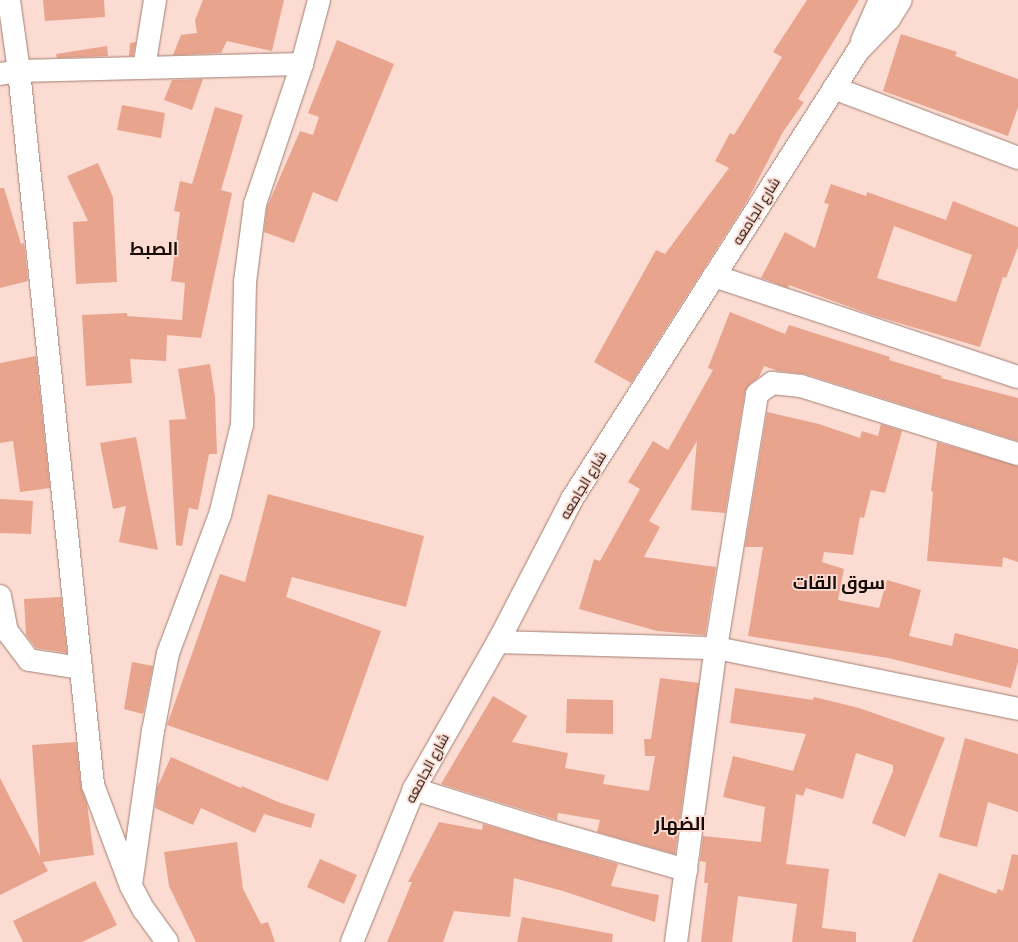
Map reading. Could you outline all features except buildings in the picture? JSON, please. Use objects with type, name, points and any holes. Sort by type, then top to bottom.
[{"type":"street","points":[[9,0],[10,73],[81,668],[93,785],[131,886],[144,910],[168,942]]},
{"type":"street","points":[[144,68],[155,0]]},
{"type":"street","points":[[131,886],[153,731],[168,653],[220,515],[242,425],[245,282],[256,204],[302,64],[319,0]]},
{"type":"street","name":"شارع الجامعه","points":[[352,942],[414,789],[498,642],[572,499],[858,51],[880,0]]},
{"type":"street","name":"شارع الجامعه","points":[[858,51],[889,19],[901,0]]},
{"type":"street","points":[[10,73],[302,64]]},
{"type":"street","points":[[834,88],[1018,158]]},
{"type":"street","points":[[714,276],[1018,377]]},
{"type":"street","points":[[676,942],[716,648],[757,394],[772,383],[801,386],[1018,454]]},
{"type":"street","points":[[0,596],[7,631],[30,660],[81,668]]},
{"type":"street","points":[[498,642],[716,648],[1018,709]]},
{"type":"street","points":[[414,789],[542,829],[686,870]]},
{"type":"district","name":"الصبط","points":[[154,249]]},
{"type":"district","name":"سوق القات","points":[[839,583]]},
{"type":"district","name":"الضهار","points":[[680,824]]}]
